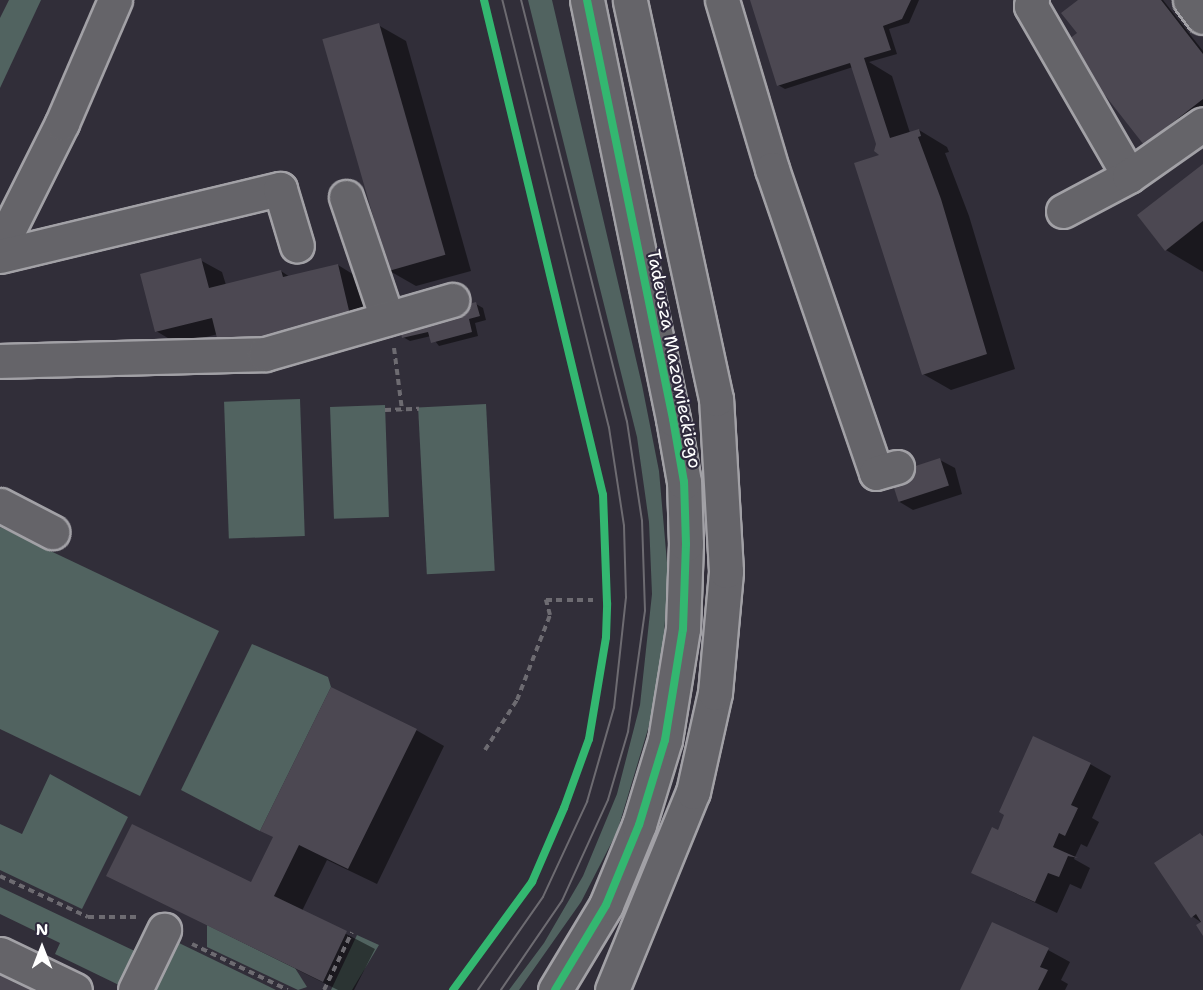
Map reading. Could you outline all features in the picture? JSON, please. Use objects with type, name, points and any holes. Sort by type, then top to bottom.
[{"type":"street","points":[[0,247],[62,123],[115,0]]},
{"type":"street","name":"Tadeusza Mazowieckiego","points":[[555,990],[606,905],[639,825],[665,740],[683,629],[686,544],[684,482],[673,419],[587,0]]},
{"type":"street","name":"Tadeusza Mazowieckiego","points":[[612,990],[693,792],[715,693],[726,571],[716,399],[630,0]]},
{"type":"street","points":[[722,0],[772,169],[876,472],[897,467]]},
{"type":"street","points":[[1032,0],[1031,6],[1129,176]]},
{"type":"street","points":[[1190,0],[1203,17]]},
{"type":"street","points":[[1063,211],[1129,176],[1203,124]]},
{"type":"street","points":[[0,256],[280,189],[297,246]]},
{"type":"street","points":[[346,197],[390,328]]},
{"type":"street","points":[[0,361],[265,354],[390,328],[452,300]]},
{"type":"street","points":[[0,505],[52,532]]},
{"type":"street","points":[[135,990],[164,930]]},
{"type":"street","points":[[0,954],[70,989]]},
{"type":"path","points":[[390,328],[402,410]]},
{"type":"path","points":[[385,410],[418,410]]},
{"type":"path","points":[[485,750],[517,700],[550,615],[546,600],[593,600]]},
{"type":"path","points":[[324,990],[352,932]]},
{"type":"shaded area","points":[[9,0],[41,0],[0,88],[0,18]]},
{"type":"shaded area","points":[[528,0],[552,0],[642,385],[659,471],[668,574],[663,651],[651,719],[617,832],[581,902],[519,990],[509,990],[544,943],[583,876],[617,794],[640,705],[652,594],[649,522],[637,437]]},
{"type":"shaded area","points":[[300,399],[305,536],[229,539],[224,402]]},
{"type":"shaded area","points":[[486,404],[495,571],[427,574],[418,408]]},
{"type":"shaded area","points":[[385,405],[389,517],[334,519],[330,407]]},
{"type":"shaded area","points":[[0,527],[219,631],[140,796],[0,729]]},
{"type":"shaded area","points":[[252,644],[328,677],[331,687],[260,831],[181,790]]},
{"type":"shaded area","points":[[50,774],[128,817],[82,909],[0,870],[0,824],[22,834]]},
{"type":"shaded area","points":[[0,887],[141,954],[123,987],[55,954],[60,943],[0,914]]},
{"type":"shaded area","points":[[207,925],[295,968],[307,987],[298,990],[207,947]]},
{"type":"shaded area","points":[[357,935],[379,945],[352,990],[331,990]]},
{"type":"shaded area","points":[[179,943],[276,990],[152,990]]},
{"type":"building","points":[[750,0],[911,0],[902,19],[883,26],[891,50],[864,58],[890,138],[919,129],[921,136],[918,137],[941,199],[987,354],[922,375],[854,163],[879,155],[874,151],[876,144],[850,63],[777,86]]},
{"type":"building","points":[[1078,0],[1161,0],[1203,54],[1203,99],[1144,145],[1064,43],[1077,33],[1061,13]]},
{"type":"building","points":[[379,23],[445,255],[389,271],[322,39]]},
{"type":"building","points":[[1203,164],[1203,221],[1165,251],[1137,215]]},
{"type":"building","points":[[201,258],[209,288],[281,270],[283,277],[338,264],[351,319],[219,346],[212,318],[155,332],[140,274]]},
{"type":"building","points":[[476,302],[480,316],[469,319],[472,332],[431,343],[428,332],[402,338],[398,323]]},
{"type":"building","points":[[940,458],[949,486],[899,502],[890,474]]},
{"type":"building","points":[[331,687],[417,729],[348,869],[299,845],[274,896],[347,931],[323,982],[106,876],[132,824],[251,882],[273,837],[260,831]]},
{"type":"building","points":[[1033,736],[1091,763],[1071,805],[1078,808],[1065,836],[1059,833],[1053,847],[1078,858],[1068,856],[1059,877],[1048,873],[1035,902],[971,873],[992,827],[998,830],[1004,815],[999,812]]},
{"type":"building","points":[[1200,833],[1203,836],[1203,936],[1196,925],[1201,922],[1196,914],[1191,918],[1154,863]]},
{"type":"building","points":[[992,922],[1049,948],[1040,967],[1048,970],[1038,990],[960,990]]},
{"type":"building","points":[[0,975],[33,990],[0,990]]},
{"type":"tram line","points":[[478,990],[543,897],[587,802],[614,708],[626,598],[624,526],[609,428],[502,0]]},
{"type":"tram line","points":[[501,990],[562,901],[608,800],[628,732],[645,611],[642,521],[627,422],[521,0]]},
{"type":"cycle path","points":[[453,990],[532,882],[564,808],[589,739],[606,637],[603,495],[484,0]]},
{"type":"cycle path","points":[[555,990],[606,905],[639,825],[665,740],[683,629],[686,544],[684,482],[673,419],[587,0]]}]
